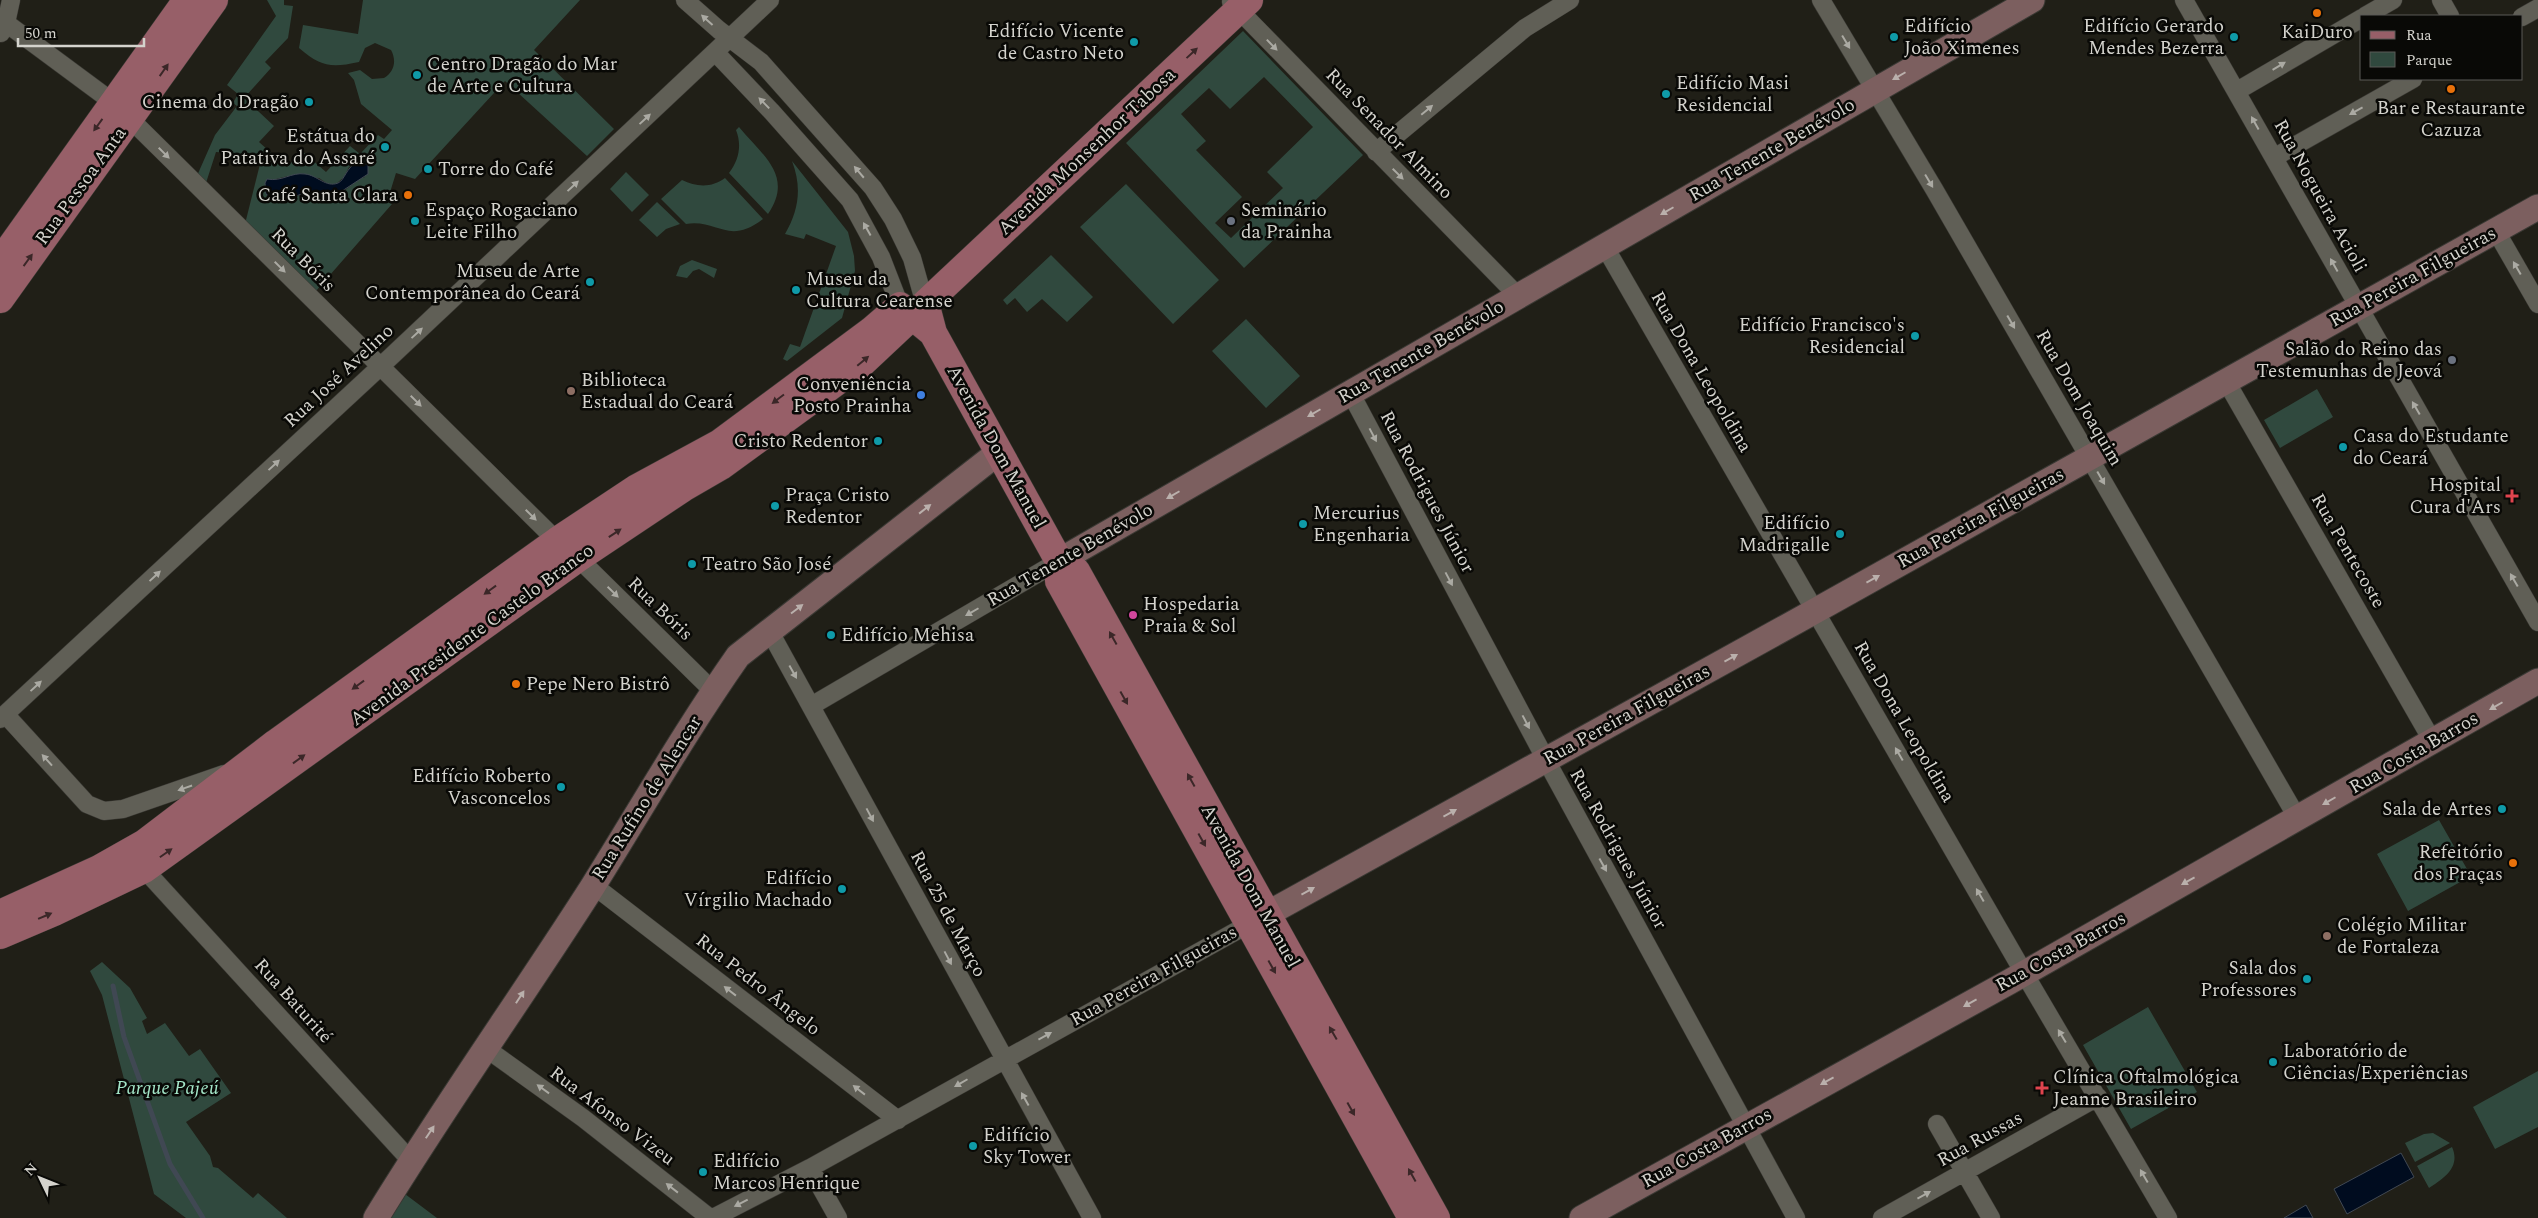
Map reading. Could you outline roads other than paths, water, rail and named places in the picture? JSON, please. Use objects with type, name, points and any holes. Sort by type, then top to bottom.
[{"type":"main road","name":"Rua Pessoa Anta","points":[[0,299],[121,111],[187,0]]},
{"type":"main road","name":"Rua Pessoa Anta","points":[[0,262],[121,111],[214,0]]},
{"type":"main road","name":"Avenida Monsenhor Tabosa","points":[[918,315],[1239,3]]},
{"type":"main road","name":"Avenida Dom Manuel","points":[[918,315],[999,452],[1059,561],[1059,580],[1257,920],[1412,1218]]},
{"type":"main road","name":"Avenida Presidente Castelo Branco","points":[[0,935],[104,878],[145,843],[248,766],[557,541],[637,488],[720,443],[870,331],[918,315]]},
{"type":"main road","name":"Avenida Presidente Castelo Branco","points":[[0,914],[104,878],[144,869],[578,558],[683,488],[721,466],[862,363],[918,315]]},
{"type":"main road","name":"Avenida Dom Manuel","points":[[1257,920],[1361,1080],[1436,1218]]},
{"type":"street","points":[[3,29],[11,0]]},
{"type":"street","points":[[685,0],[729,38],[761,62],[873,188],[893,219],[912,258],[918,315]]},
{"type":"street","name":"Rua José Avelino","points":[[3,717],[381,366],[770,0]]},
{"type":"street","points":[[1376,152],[1525,28],[1570,0]]},
{"type":"street","name":"Rua Dom Joaquim","points":[[1821,0],[2089,457],[2298,819]]},
{"type":"street","name":"Rua Tenente Benévolo","points":[[811,706],[1350,392],[2032,0]]},
{"type":"street","name":"Rua Nogueira Acioli","points":[[2184,0],[2237,90],[2358,308],[2538,622]]},
{"type":"street","points":[[2366,15],[2392,0]]},
{"type":"street","points":[[2441,0],[2449,15]]},
{"type":"street","name":"Rua Senador Almino","points":[[1239,3],[1376,152],[1518,296]]},
{"type":"street","points":[[2523,16],[2538,8]]},
{"type":"street","points":[[2237,90],[2360,19]]},
{"type":"street","name":"Rua Bóris","points":[[3,29],[121,111],[557,541]]},
{"type":"street","points":[[715,52],[772,112],[850,200],[881,257],[918,315]]},
{"type":"street","points":[[2275,157],[2412,80]]},
{"type":"street","name":"Rua Pereira Filgueiras","points":[[712,1218],[898,1120],[1003,1059],[1815,611],[2538,207]]},
{"type":"street","points":[[2496,231],[2538,304]]},
{"type":"street","name":"Rua Dona Leopoldina","points":[[1605,247],[2024,973],[2168,1218]]},
{"type":"street","name":"Rua Pentecoste","points":[[2226,381],[2433,742]]},
{"type":"street","name":"Rua Rodrigues Júnior","points":[[1350,392],[1546,760],[1796,1218]]},
{"type":"street","name":"Rua Rufino de Alencar","points":[[376,1218],[411,1161],[487,1049],[593,885],[713,691],[738,656],[999,452]]},
{"type":"street","name":"Rua Bóris","points":[[578,558],[713,691]]},
{"type":"street","name":"Rua 25 de Março","points":[[769,630],[1092,1218]]},
{"type":"street","name":"Rua Costa Barros","points":[[1582,1218],[2024,973],[2538,681]]},
{"type":"street","points":[[3,717],[87,804],[104,811],[123,809],[248,766]]},
{"type":"street","name":"Rua Baturité","points":[[144,869],[411,1161]]},
{"type":"street","name":"Rua Pedro Ângelo","points":[[593,885],[898,1120]]},
{"type":"street","name":"Rua Afonso Vizeu","points":[[487,1049],[583,1118],[712,1218]]},
{"type":"street","name":"Rua Russas","points":[[1882,1218],[2098,1097]]},
{"type":"street","points":[[1937,1124],[1991,1218]]},
{"type":"street","points":[[810,1168],[838,1218]]},
{"type":"water","points":[[358,161],[368,165],[368,174],[336,195],[321,197],[302,194],[277,202],[266,194],[265,183],[267,179],[272,180],[295,174],[309,175],[329,184],[338,183],[350,167]]},
{"type":"water","points":[[2401,1153],[2414,1177],[2347,1214],[2334,1189]]},
{"type":"water","points":[[2306,1205],[2313,1218],[2284,1218]]},
{"type":"waterway","points":[[113,986],[124,1037],[170,1164],[203,1218]]},
{"type":"place","name":"KaiDuro","points":[[2317,13]]},
{"type":"place","name":"Edifício João Ximenes","points":[[1894,37]]},
{"type":"place","name":"Edifício Gerardo Mendes Bezerra","points":[[2234,37]]},
{"type":"place","name":"Edifício Vicente de Castro Neto","points":[[1134,42]]},
{"type":"place","name":"Centro Dragão do Mar de Arte e Cultura","points":[[417,75]]},
{"type":"place","name":"Bar e Restaurante Cazuza","points":[[2451,89]]},
{"type":"place","name":"Edifício Masi Residencial","points":[[1666,94]]},
{"type":"place","name":"Cinema do Dragão","points":[[309,102]]},
{"type":"place","name":"Estátua do Patativa do Assaré","points":[[385,147]]},
{"type":"place","name":"Torre do Café","points":[[428,169]]},
{"type":"place","name":"Café Santa Clara","points":[[408,195]]},
{"type":"place","name":"Espaço Rogaciano Leite Filho","points":[[415,221]]},
{"type":"place","name":"Seminário da Prainha","points":[[1231,221]]},
{"type":"place","name":"Museu de Arte Contemporânea do Ceará","points":[[590,282]]},
{"type":"place","name":"Museu da Cultura Cearense","points":[[796,290]]},
{"type":"place","name":"Edifício Francisco's Residencial","points":[[1915,336]]},
{"type":"place","name":"Salão do Reino das Testemunhas de Jeová","points":[[2452,360]]},
{"type":"place","name":"Biblioteca Estadual do Ceará","points":[[571,391]]},
{"type":"place","name":"Conveniência Posto Prainha","points":[[921,395]]},
{"type":"place","name":"Cristo Redentor","points":[[878,441]]},
{"type":"place","name":"Casa do Estudante do Ceará","points":[[2343,447]]},
{"type":"place","name":"Hospital Cura d'Ars","points":[[2512,496]]},
{"type":"place","name":"Praça Cristo Redentor","points":[[775,506]]},
{"type":"place","name":"Mercurius Engenharia","points":[[1303,524]]},
{"type":"place","name":"Edifício Madrigalle","points":[[1840,534]]},
{"type":"place","name":"Teatro São José","points":[[692,564]]},
{"type":"place","name":"Hospedaria Praia & Sol","points":[[1133,615]]},
{"type":"place","name":"Edifício Mehisa","points":[[831,635]]},
{"type":"place","name":"Pepe Nero Bistrô","points":[[516,684]]},
{"type":"place","name":"Edifício Roberto Vasconcelos","points":[[561,787]]},
{"type":"place","name":"Sala de Artes","points":[[2502,809]]},
{"type":"place","name":"Refeitório dos Praças","points":[[2513,863]]},
{"type":"place","name":"Edifício Vírgilio Machado","points":[[842,889]]},
{"type":"place","name":"Colégio Militar de Fortaleza","points":[[2327,936]]},
{"type":"place","name":"Sala dos Professores","points":[[2307,979]]},
{"type":"place","name":"Laboratório de Ciências/Experiências","points":[[2273,1062]]},
{"type":"place","name":"Clínica Oftalmológica Jeanne Brasileiro","points":[[2042,1088]]},
{"type":"place","name":"Edifício Sky Tower","points":[[973,1146]]},
{"type":"place","name":"Edifício Marcos Henrique","points":[[703,1172]]},
{"type":"park label","name":"Parque Pajeú","points":[[167,1088]]}]
